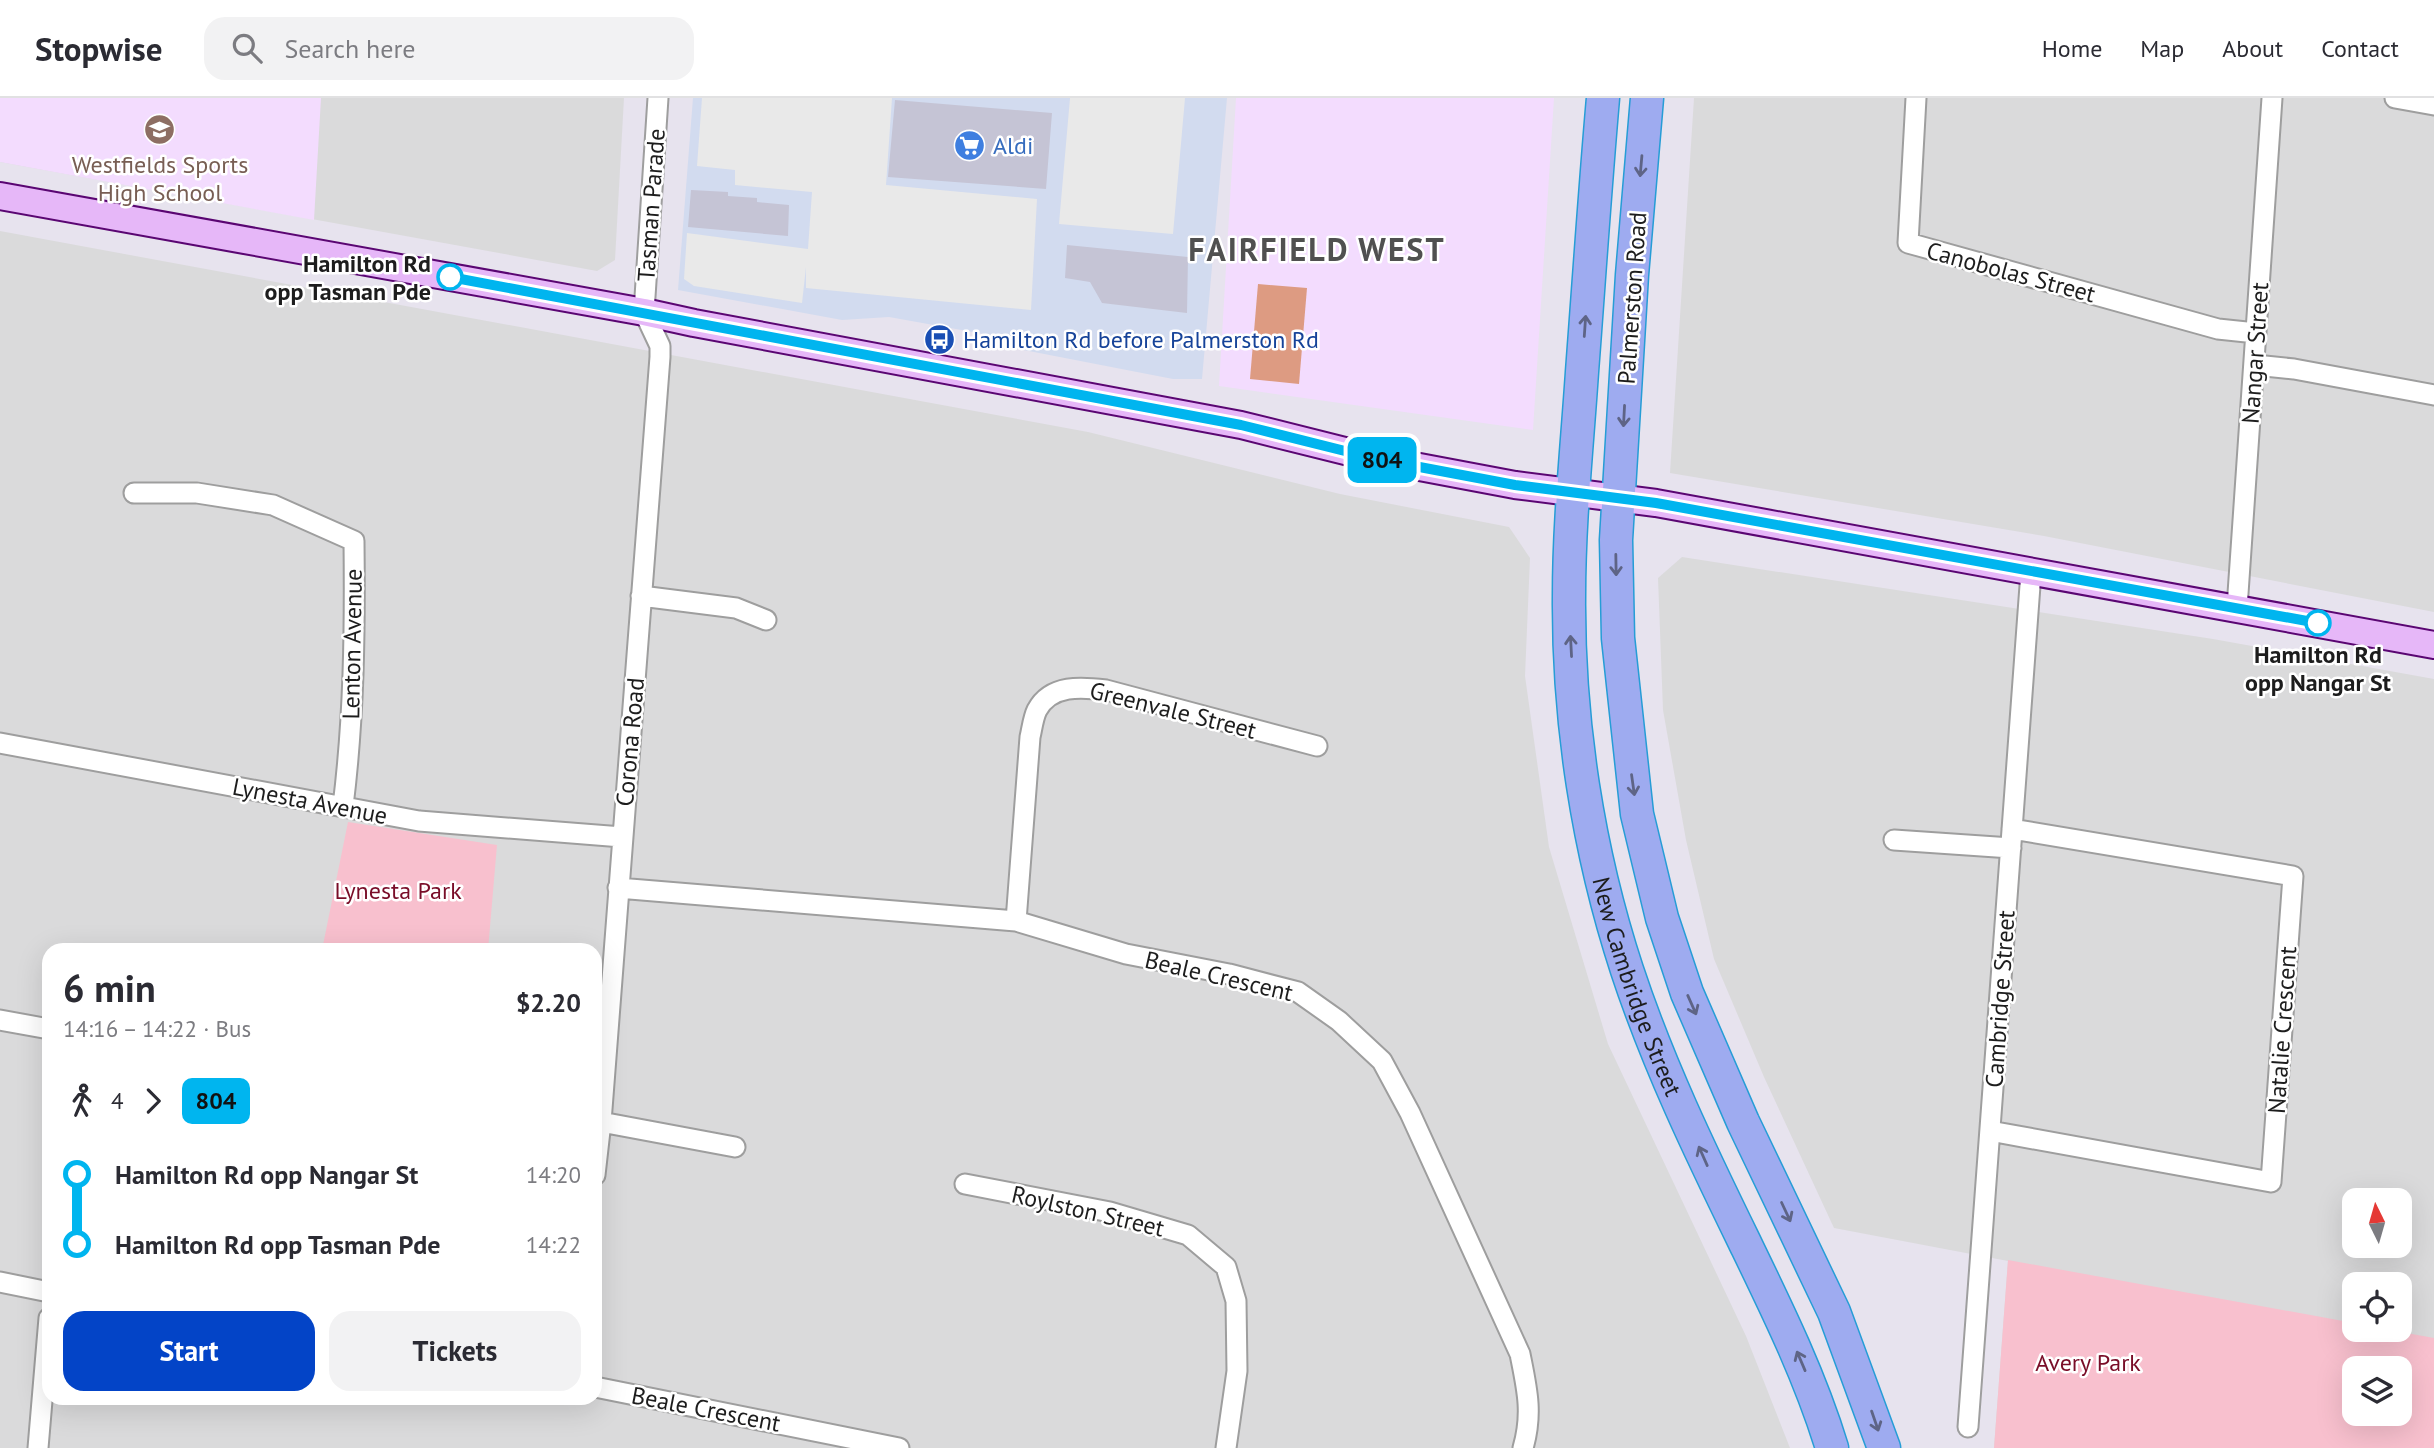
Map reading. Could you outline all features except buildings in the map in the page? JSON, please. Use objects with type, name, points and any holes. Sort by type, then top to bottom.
[{"type":"highway","name":"Palmerston Road","points":[[1573,492],[1603,98]]},
{"type":"highway","name":"Palmerston Road","points":[[1619,497],[1632,275],[1647,98]]},
{"type":"highway","name":"New Cambridge Street","points":[[1573,492],[1569,598],[1576,714],[1591,833],[1611,915],[1626,968],[1649,1032],[1706,1164],[1794,1344],[1817,1398],[1832,1448]]},
{"type":"highway","name":"New Cambridge Street","points":[[1619,497],[1616,540],[1618,638],[1626,730],[1643,846],[1662,918],[1687,993],[1743,1122],[1834,1312],[1884,1448]]},
{"type":"main road","points":[[0,196],[644,312],[1241,425],[1377,459],[1515,485],[1619,497],[2434,645]]},
{"type":"street","name":"Tasman Parade","points":[[644,312],[658,98]]},
{"type":"street","name":"Canobolas Street","points":[[1916,98],[1908,243],[2218,329],[2256,333]]},
{"type":"street","name":"Nangar Street","points":[[2236,608],[2272,98]]},
{"type":"street","points":[[2395,98],[2434,105]]},
{"type":"street","name":"Corona Road","points":[[602,1108],[660,357],[660,346],[644,312]]},
{"type":"street","points":[[2255,365],[2294,369],[2434,395]]},
{"type":"street","name":"Lenton Avenue","points":[[134,493],[197,493],[273,505],[354,541],[355,641],[349,756],[343,806]]},
{"type":"street","name":"Cambridge Street","points":[[1968,1427],[2031,572]]},
{"type":"street","points":[[641,596],[736,608],[766,620]]},
{"type":"street","name":"Greenvale Street","points":[[1016,921],[1030,737],[1038,709],[1054,693],[1077,687],[1106,690],[1317,746]]},
{"type":"street","name":"Lynesta Avenue","points":[[0,743],[419,821],[622,836]]},
{"type":"street","points":[[1894,840],[2011,838]]},
{"type":"street","name":"Natalie Crescent","points":[[1990,1131],[2271,1182],[2293,876],[2011,838]]},
{"type":"street","name":"Beale Crescent","points":[[618,888],[1016,921],[1126,954],[1229,974],[1298,992],[1339,1021],[1382,1061],[1409,1113],[1520,1354],[1529,1395],[1529,1427],[1523,1448]]},
{"type":"street","points":[[0,1020],[42,1028]]},
{"type":"street","points":[[602,1122],[735,1147]]},
{"type":"street","name":"Roylston Street","points":[[965,1184],[1110,1212],[1188,1235],[1226,1266],[1236,1301],[1237,1371],[1226,1448]]},
{"type":"street","points":[[0,1282],[42,1291]]},
{"type":"street","name":"Beale Crescent","points":[[602,1388],[899,1448]]},
{"type":"street","points":[[38,1448],[42,1401]]},
{"type":"shaded area","points":[[0,98],[624,98],[615,260],[597,271],[0,162]]},
{"type":"shaded area","name":"Westfields Sports High School","points":[[0,98],[321,98],[314,220],[0,162]]},
{"type":"shaded area","points":[[693,98],[1227,98],[1202,379],[1173,379],[1013,348],[995,336],[889,317],[842,320],[678,290]]},
{"type":"shaded area","points":[[702,98],[892,98],[886,185],[1037,199],[1031,310],[806,288],[806,267],[802,303],[694,286],[684,279],[687,233],[808,249],[812,192],[735,185],[735,170],[697,166]]},
{"type":"shaded area","points":[[1070,98],[1185,98],[1173,234],[1059,224]]},
{"type":"shaded area","points":[[1236,98],[1554,98],[1533,430],[1219,386]]},
{"type":"shaded area","points":[[1694,98],[2434,98],[2434,612],[2044,536],[1670,473]]},
{"type":"shaded area","points":[[0,231],[1088,432],[1340,494],[1509,527],[1530,558],[1525,676],[1549,847],[1608,1044],[1746,1336],[1790,1448],[0,1448]]},
{"type":"shaded area","points":[[1258,284],[1307,288],[1299,384],[1250,379]]},
{"type":"shaded area","points":[[1682,557],[2213,639],[2434,679],[2434,1448],[1994,1448],[2008,1261],[1834,1228],[1764,1077],[1714,959],[1686,840],[1663,710],[1658,578]]},
{"type":"green space","name":"Lynesta Park","points":[[348,822],[497,845],[489,943],[323,943]]},
{"type":"green space","name":"Avery Park","points":[[2008,1260],[2342,1321],[2342,1342],[2412,1342],[2412,1334],[2434,1338],[2434,1448],[1994,1448]]},
{"type":"bus line","name":"804","points":[[450,277],[1241,425],[1377,459],[1515,485],[1656,503],[2318,623]]},
{"type":"place","name":"Westfields Sports High School","points":[[160,130]]},
{"type":"place","name":"Aldi","points":[[970,145]]},
{"type":"place","name":"Hamilton Rd opp Tasman Pde","points":[[450,277]]},
{"type":"place","name":"Hamilton Rd before Palmerston Rd","points":[[940,339]]},
{"type":"place","name":"Hamilton Rd opp Nangar St","points":[[2318,623]]},
{"type":"district","name":"FAIRFIELD WEST","points":[[1317,249]]}]
